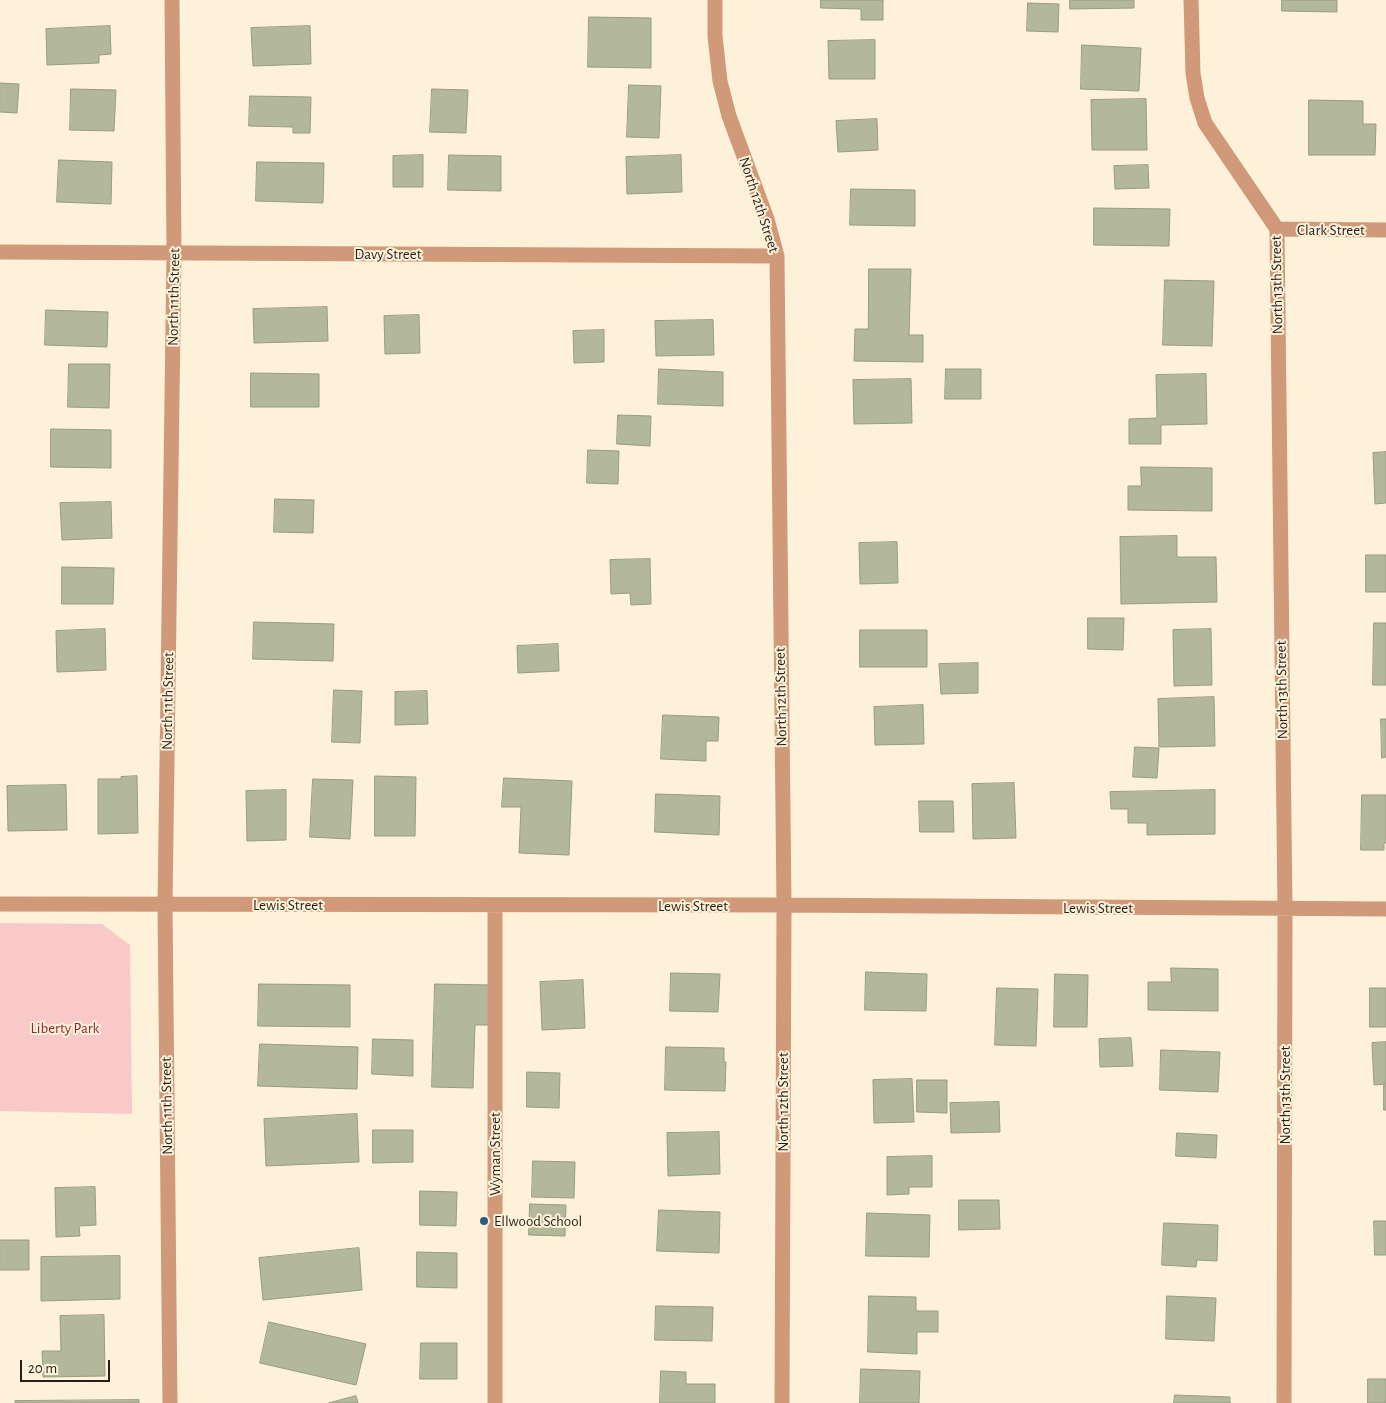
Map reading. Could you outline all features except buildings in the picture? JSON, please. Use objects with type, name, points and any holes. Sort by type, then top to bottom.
[{"type":"street","name":"North 11th Street","points":[[170,1403],[165,905],[174,253],[172,0]]},
{"type":"street","name":"North 12th Street","points":[[715,0],[715,36],[720,81],[729,116],[767,219],[777,256],[784,906],[782,1403]]},
{"type":"street","name":"North 13th Street","points":[[1191,0],[1193,73],[1205,123],[1277,229],[1285,909],[1284,1403]]},
{"type":"street","name":"Clark Street","points":[[1277,229],[1386,230]]},
{"type":"street","name":"Davy Street","points":[[0,252],[777,256]]},
{"type":"street","name":"Lewis Street","points":[[0,904],[1386,909]]},
{"type":"street","name":"Wyman Street","points":[[495,906],[495,1403]]},
{"type":"green space","name":"Liberty Park","points":[[0,923],[102,924],[130,945],[132,1114],[0,1111]]},
{"type":"place","name":"Ellwood School","points":[[484,1221]]}]
